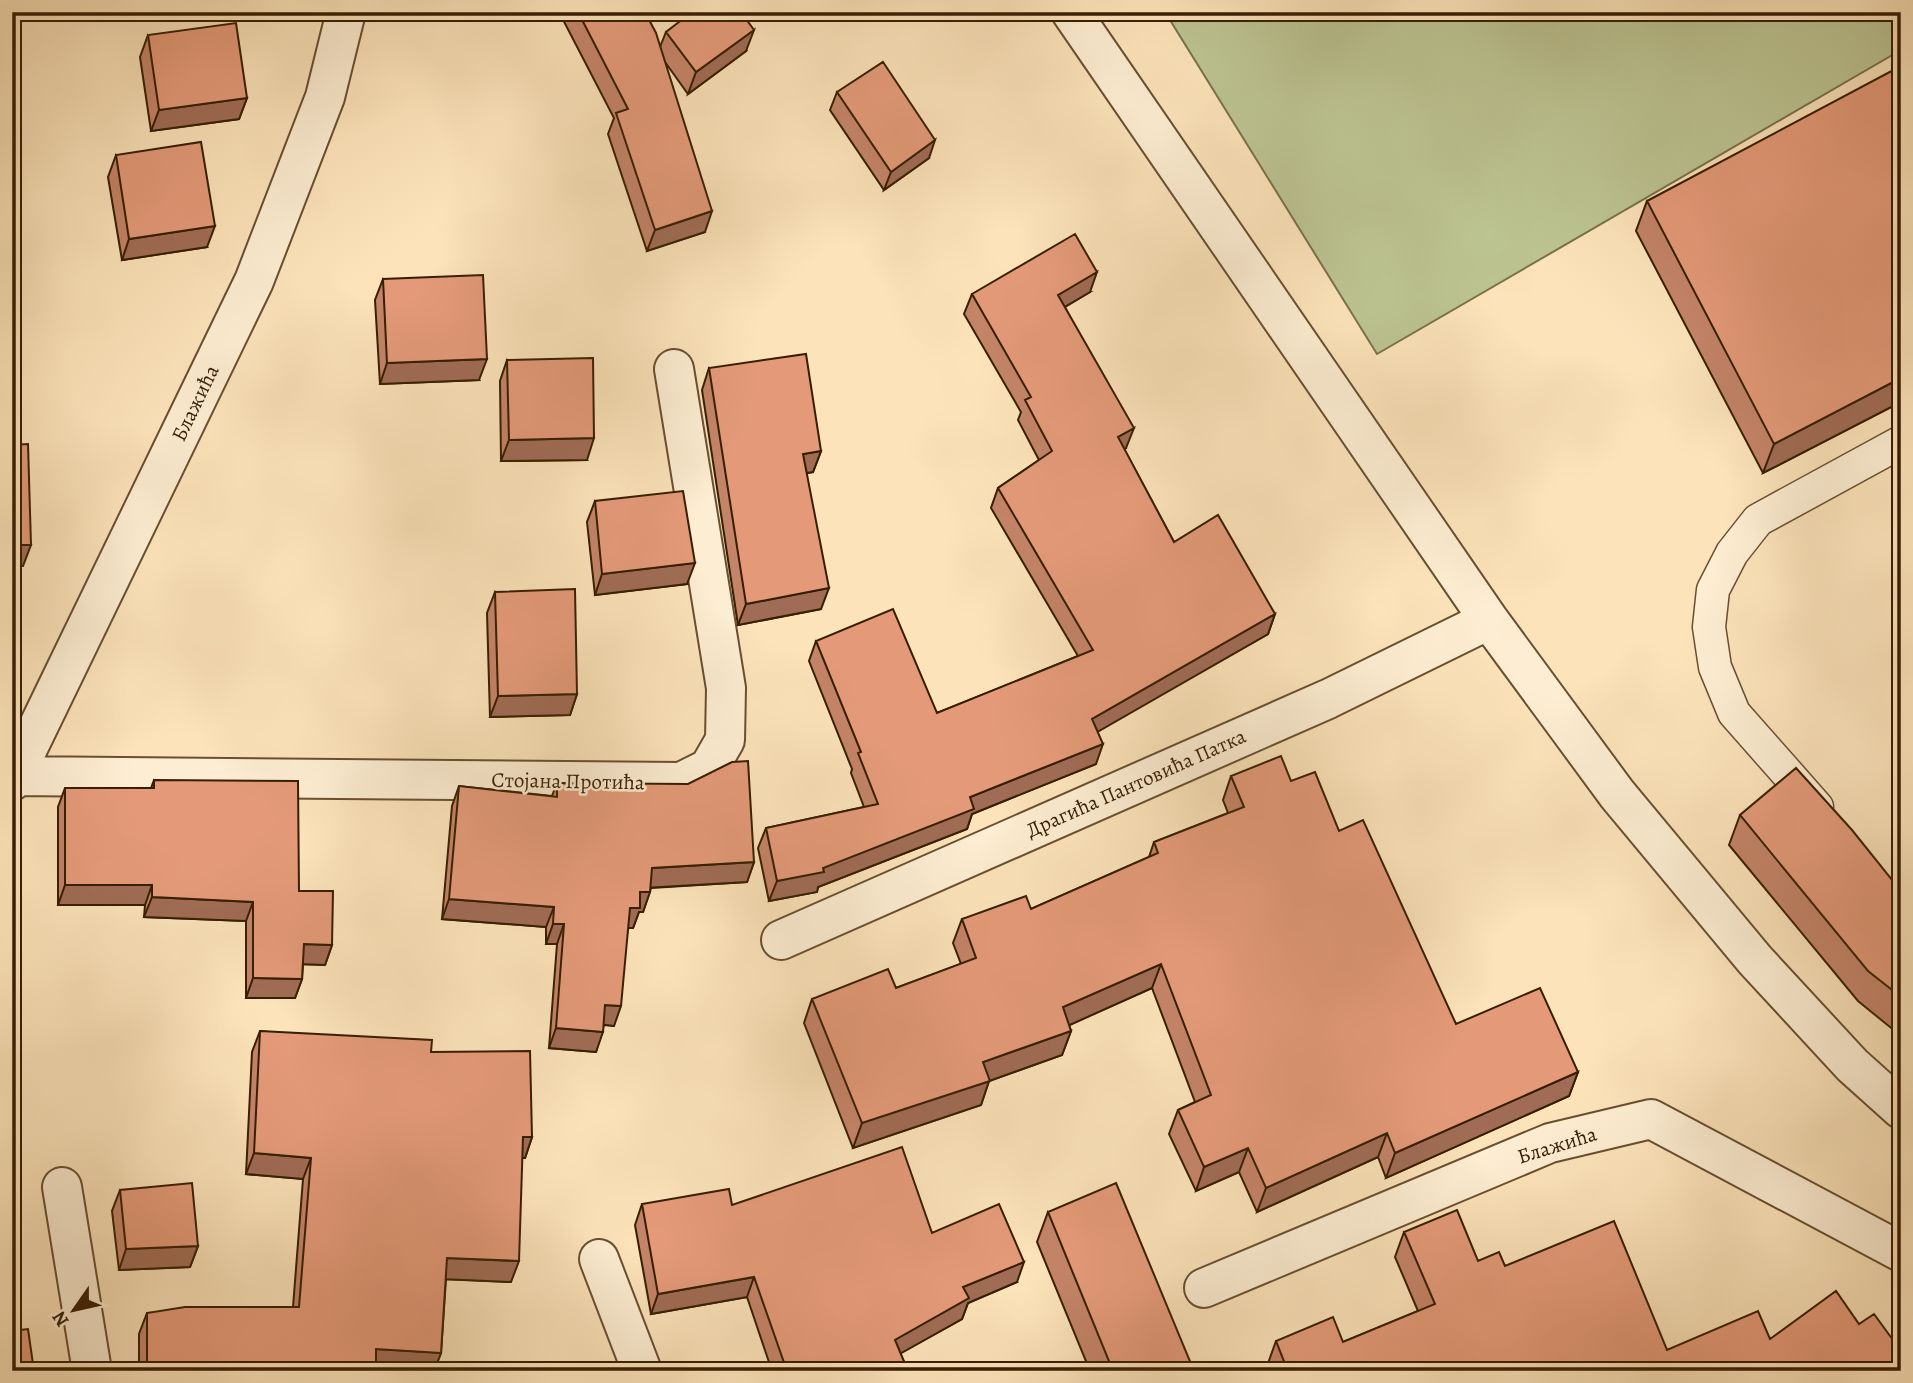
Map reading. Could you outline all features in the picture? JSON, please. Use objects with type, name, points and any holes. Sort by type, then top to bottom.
[{"type":"street","name":"Блажића","points":[[14,778],[254,281],[325,97],[346,12]]},
{"type":"street","points":[[1071,12],[1489,620],[1618,794],[1755,960],[1852,1065],[1901,1109]]},
{"type":"street","name":"Стојана Протића","points":[[14,778],[681,782],[709,768],[725,740],[726,688],[674,369]]},
{"type":"street","name":"Драгића Пантовића Патка","points":[[781,940],[1315,704],[1489,620]]},
{"type":"street","name":"Блажића","points":[[1203,1288],[1550,1143],[1651,1119],[1901,1252]]},
{"type":"street","points":[[62,1187],[92,1371]]},
{"type":"street","points":[[599,1259],[642,1371]]},
{"type":"lane","points":[[1838,831],[1734,712],[1715,667],[1709,627],[1713,590],[1732,553],[1758,520],[1901,442]]},
{"type":"green space","points":[[1165,12],[1901,12],[1901,50],[1377,354]]},
{"type":"building","points":[[578,12],[645,12],[656,33],[712,211],[655,230],[616,113],[628,109]]},
{"type":"building","points":[[692,12],[741,12],[754,30],[696,72],[666,32]]},
{"type":"building","points":[[236,23],[247,98],[159,110],[148,35]]},
{"type":"building","points":[[883,62],[935,140],[891,172],[837,92]]},
{"type":"building","points":[[1901,66],[1901,378],[1774,444],[1647,201]]},
{"type":"building","points":[[201,142],[215,226],[129,239],[116,155]]},
{"type":"building","points":[[1075,234],[1097,272],[1058,295],[1134,428],[1118,437],[1174,542],[1218,515],[1275,614],[1092,719],[1103,744],[970,797],[974,809],[823,868],[824,872],[777,881],[766,828],[878,804],[858,753],[861,752],[816,641],[893,609],[937,713],[1093,650],[998,488],[1052,451],[1025,400],[1031,397],[972,294]]},
{"type":"building","points":[[483,275],[487,359],[387,363],[383,279]]},
{"type":"building","points":[[806,354],[821,451],[803,454],[829,588],[746,604],[709,368]]},
{"type":"building","points":[[593,358],[594,438],[509,440],[507,360]]},
{"type":"building","points":[[28,444],[31,545],[12,545],[12,445]]},
{"type":"building","points":[[683,491],[695,563],[602,574],[595,501]]},
{"type":"building","points":[[575,589],[577,694],[498,696],[495,592]]},
{"type":"building","points":[[1281,756],[1291,781],[1315,772],[1339,831],[1363,820],[1456,1024],[1540,988],[1578,1072],[1395,1153],[1387,1133],[1266,1188],[1248,1148],[1204,1167],[1178,1110],[1211,1095],[1161,964],[1063,1007],[1071,1031],[983,1062],[990,1081],[862,1123],[812,999],[888,969],[896,988],[976,958],[962,919],[1026,896],[1031,909],[1158,853],[1154,842],[1244,807],[1231,776]]},
{"type":"building","points":[[748,761],[754,862],[652,868],[650,892],[640,892],[640,908],[630,908],[621,1006],[605,1005],[603,1032],[556,1028],[564,924],[553,924],[554,907],[449,899],[459,786],[557,797],[557,783],[688,784],[732,762]]},
{"type":"building","points":[[1796,768],[1852,830],[1901,891],[1901,997],[1868,971],[1740,815]]},
{"type":"building","points":[[154,780],[298,781],[299,891],[333,891],[332,945],[304,944],[302,979],[253,978],[253,902],[152,897],[152,885],[65,885],[65,788],[154,788]]},
{"type":"building","points":[[260,1031],[432,1040],[431,1052],[530,1051],[532,1137],[523,1137],[519,1261],[447,1258],[441,1353],[376,1349],[376,1370],[147,1371],[147,1313],[185,1307],[299,1307],[311,1158],[254,1153]]},
{"type":"building","points":[[902,1147],[932,1233],[999,1204],[1024,1262],[963,1287],[969,1298],[895,1340],[908,1371],[787,1371],[754,1277],[658,1294],[642,1204],[729,1189],[732,1205]]},
{"type":"building","points":[[192,1183],[198,1246],[126,1249],[120,1190]]},
{"type":"building","points":[[1116,1183],[1194,1371],[1113,1371],[1048,1212]]},
{"type":"building","points":[[1457,1210],[1478,1261],[1499,1252],[1505,1266],[1614,1221],[1667,1350],[1758,1311],[1770,1339],[1836,1291],[1859,1324],[1874,1314],[1901,1351],[1901,1364],[1891,1371],[1737,1371],[1730,1365],[1732,1371],[1282,1371],[1287,1369],[1276,1341],[1333,1317],[1343,1342],[1435,1304],[1404,1232]]},
{"type":"building","points":[[28,1329],[34,1371],[12,1371],[12,1331]]}]
